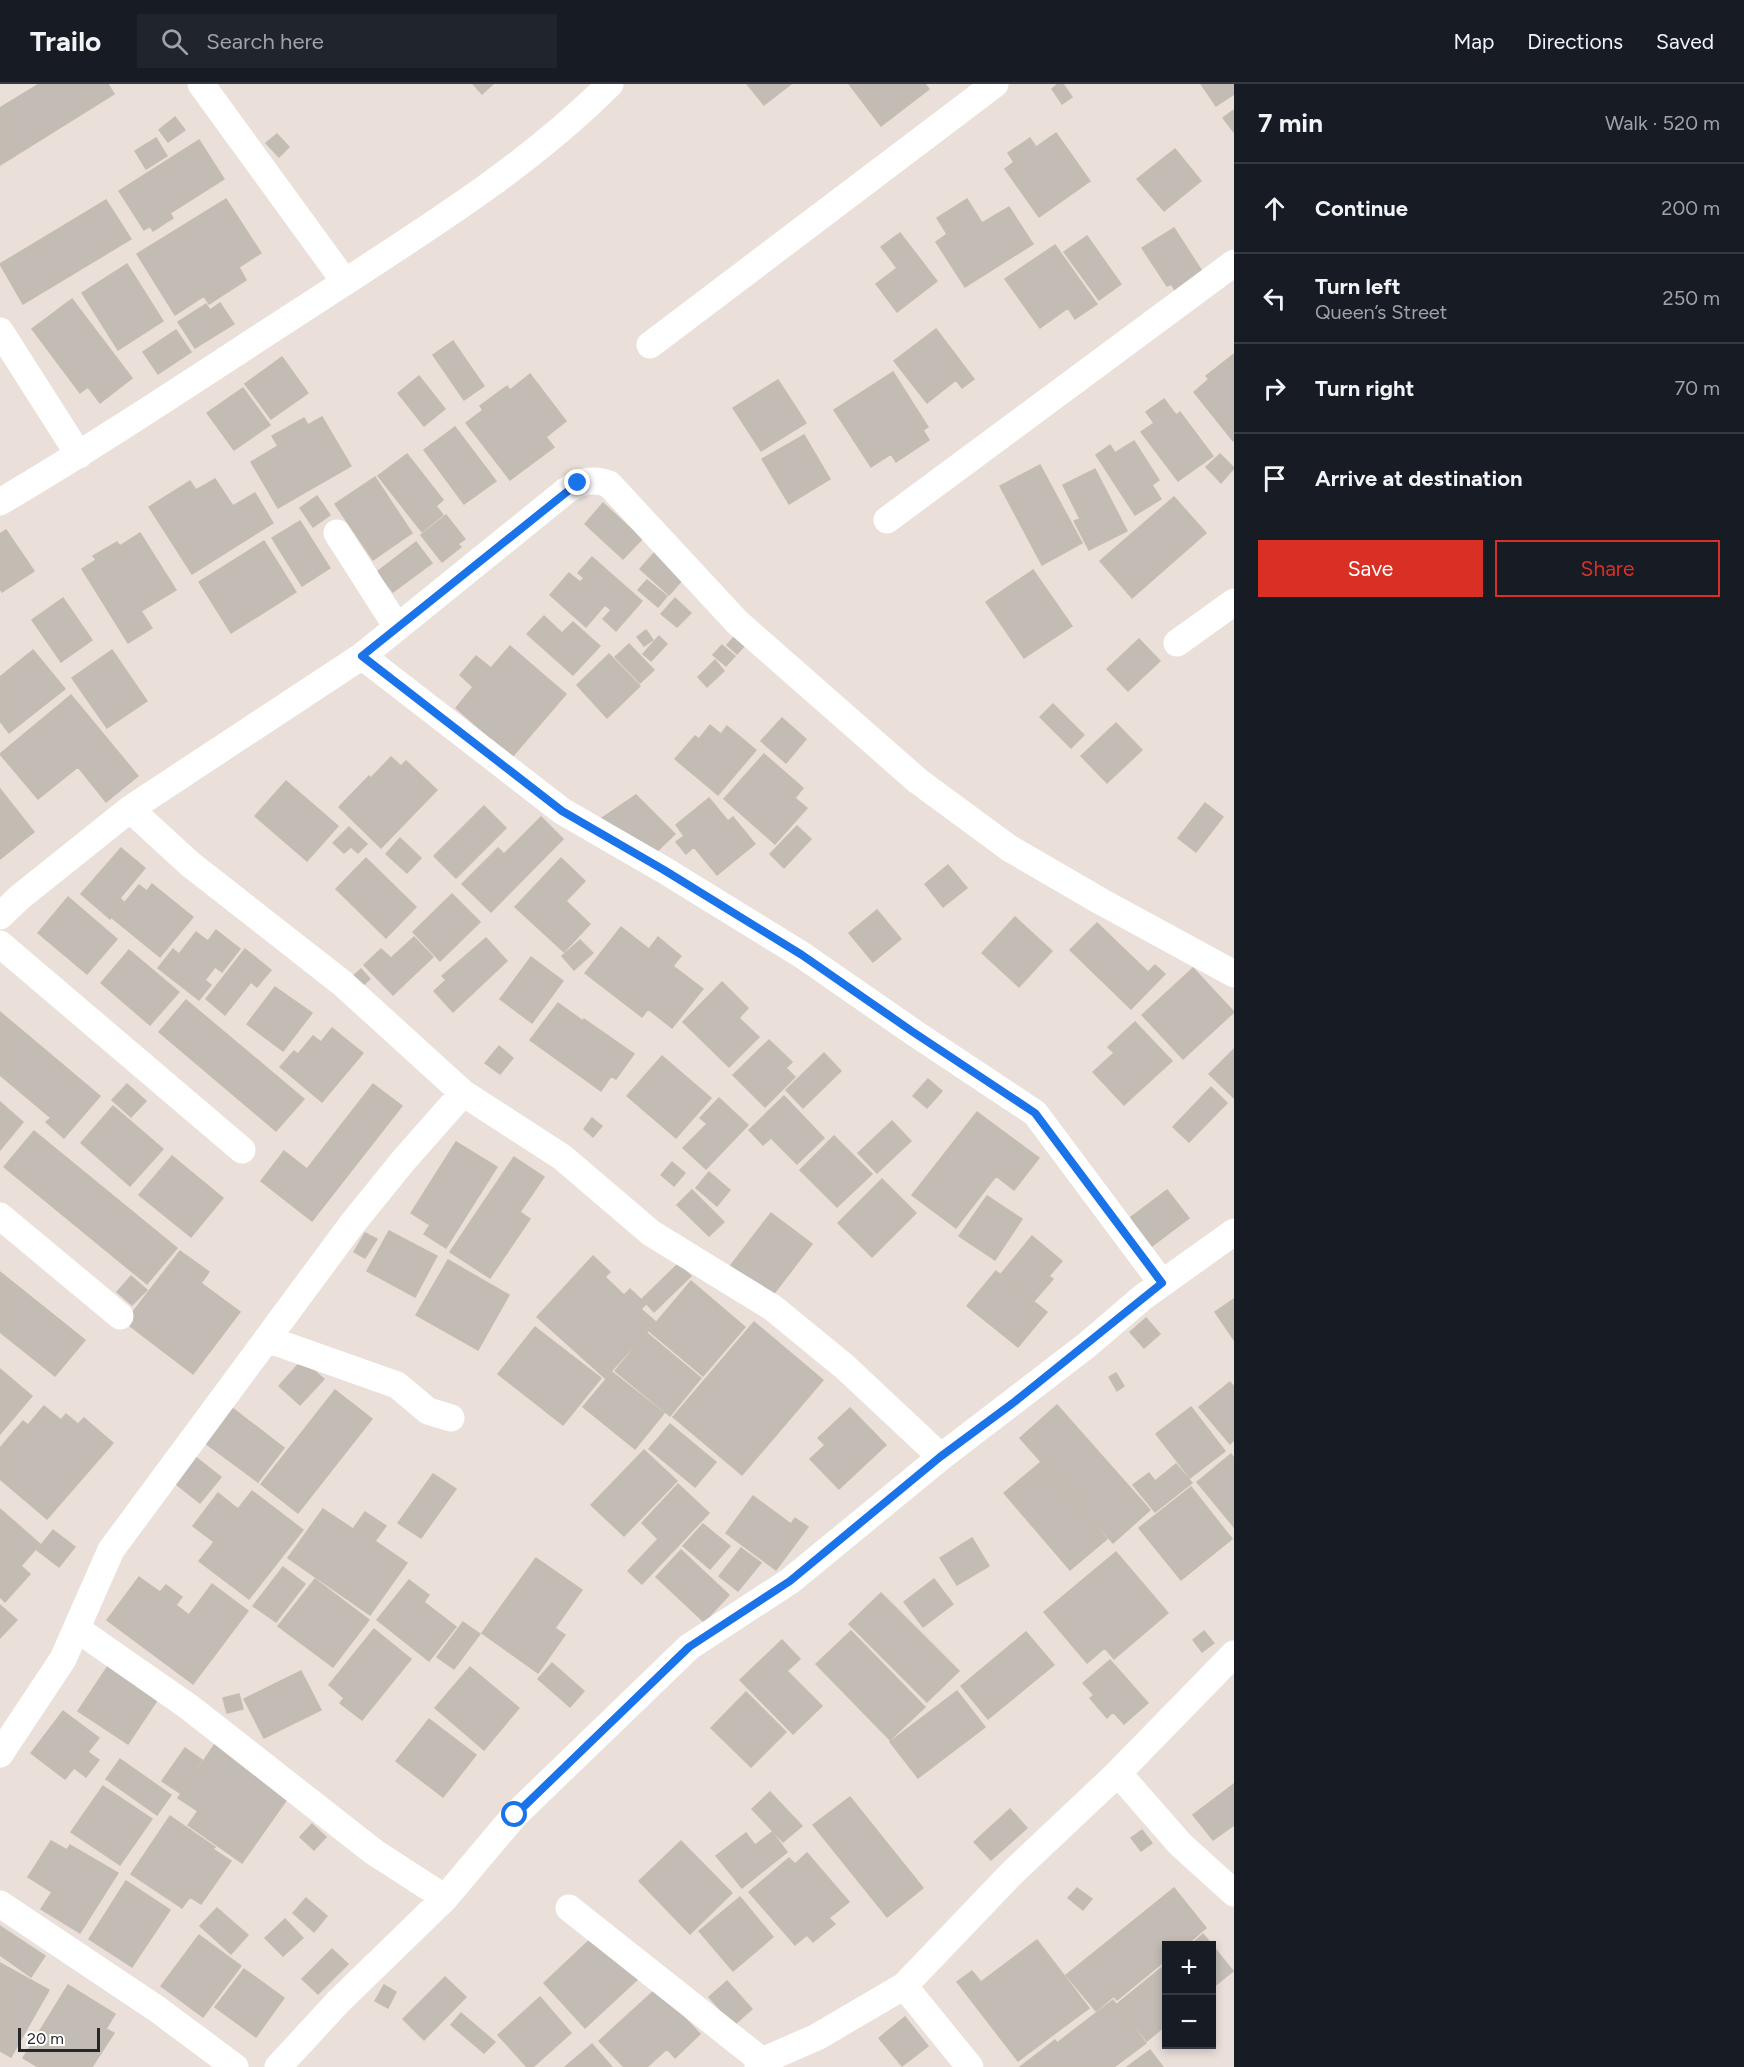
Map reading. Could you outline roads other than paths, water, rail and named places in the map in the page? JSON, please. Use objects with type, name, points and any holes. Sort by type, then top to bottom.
[{"type":"street","points":[[201,84],[345,282]]},
{"type":"street","points":[[0,502],[79,455],[469,200],[579,114],[610,84]]},
{"type":"street","points":[[650,345],[995,84]]},
{"type":"street","points":[[887,520],[1234,263]]},
{"type":"street","points":[[0,331],[79,455]]},
{"type":"street","points":[[0,916],[20,897],[130,809],[362,656],[567,490],[587,480],[609,484],[737,622],[918,780],[1009,848],[1234,974]]},
{"type":"street","points":[[338,533],[398,627]]},
{"type":"street","points":[[1177,643],[1234,602]]},
{"type":"street","points":[[362,656],[562,811],[664,870],[802,955],[1035,1113],[1162,1283]]},
{"type":"street","points":[[130,809],[190,864],[342,983],[463,1093],[562,1157],[651,1233],[773,1308],[845,1366],[940,1457]]},
{"type":"street","points":[[0,944],[242,1150]]},
{"type":"street","points":[[0,1754],[63,1659],[111,1550],[352,1224],[403,1161],[463,1093]]},
{"type":"street","points":[[0,1216],[120,1316]]},
{"type":"street","points":[[278,2067],[338,2002],[445,1898],[515,1815],[689,1647],[790,1581],[940,1457],[1078,1352],[1162,1283],[1234,1232]]},
{"type":"street","points":[[267,1339],[397,1385],[428,1411],[451,1418]]},
{"type":"street","points":[[77,1629],[189,1707],[374,1852],[445,1898]]},
{"type":"street","points":[[569,1908],[760,2064],[817,2037],[904,1986],[1011,1874],[1118,1773],[1234,1654]]},
{"type":"street","points":[[1118,1773],[1180,1844],[1234,1893]]},
{"type":"street","points":[[0,1904],[157,2008],[235,2067]]},
{"type":"street","points":[[904,1986],[970,2067]]}]
